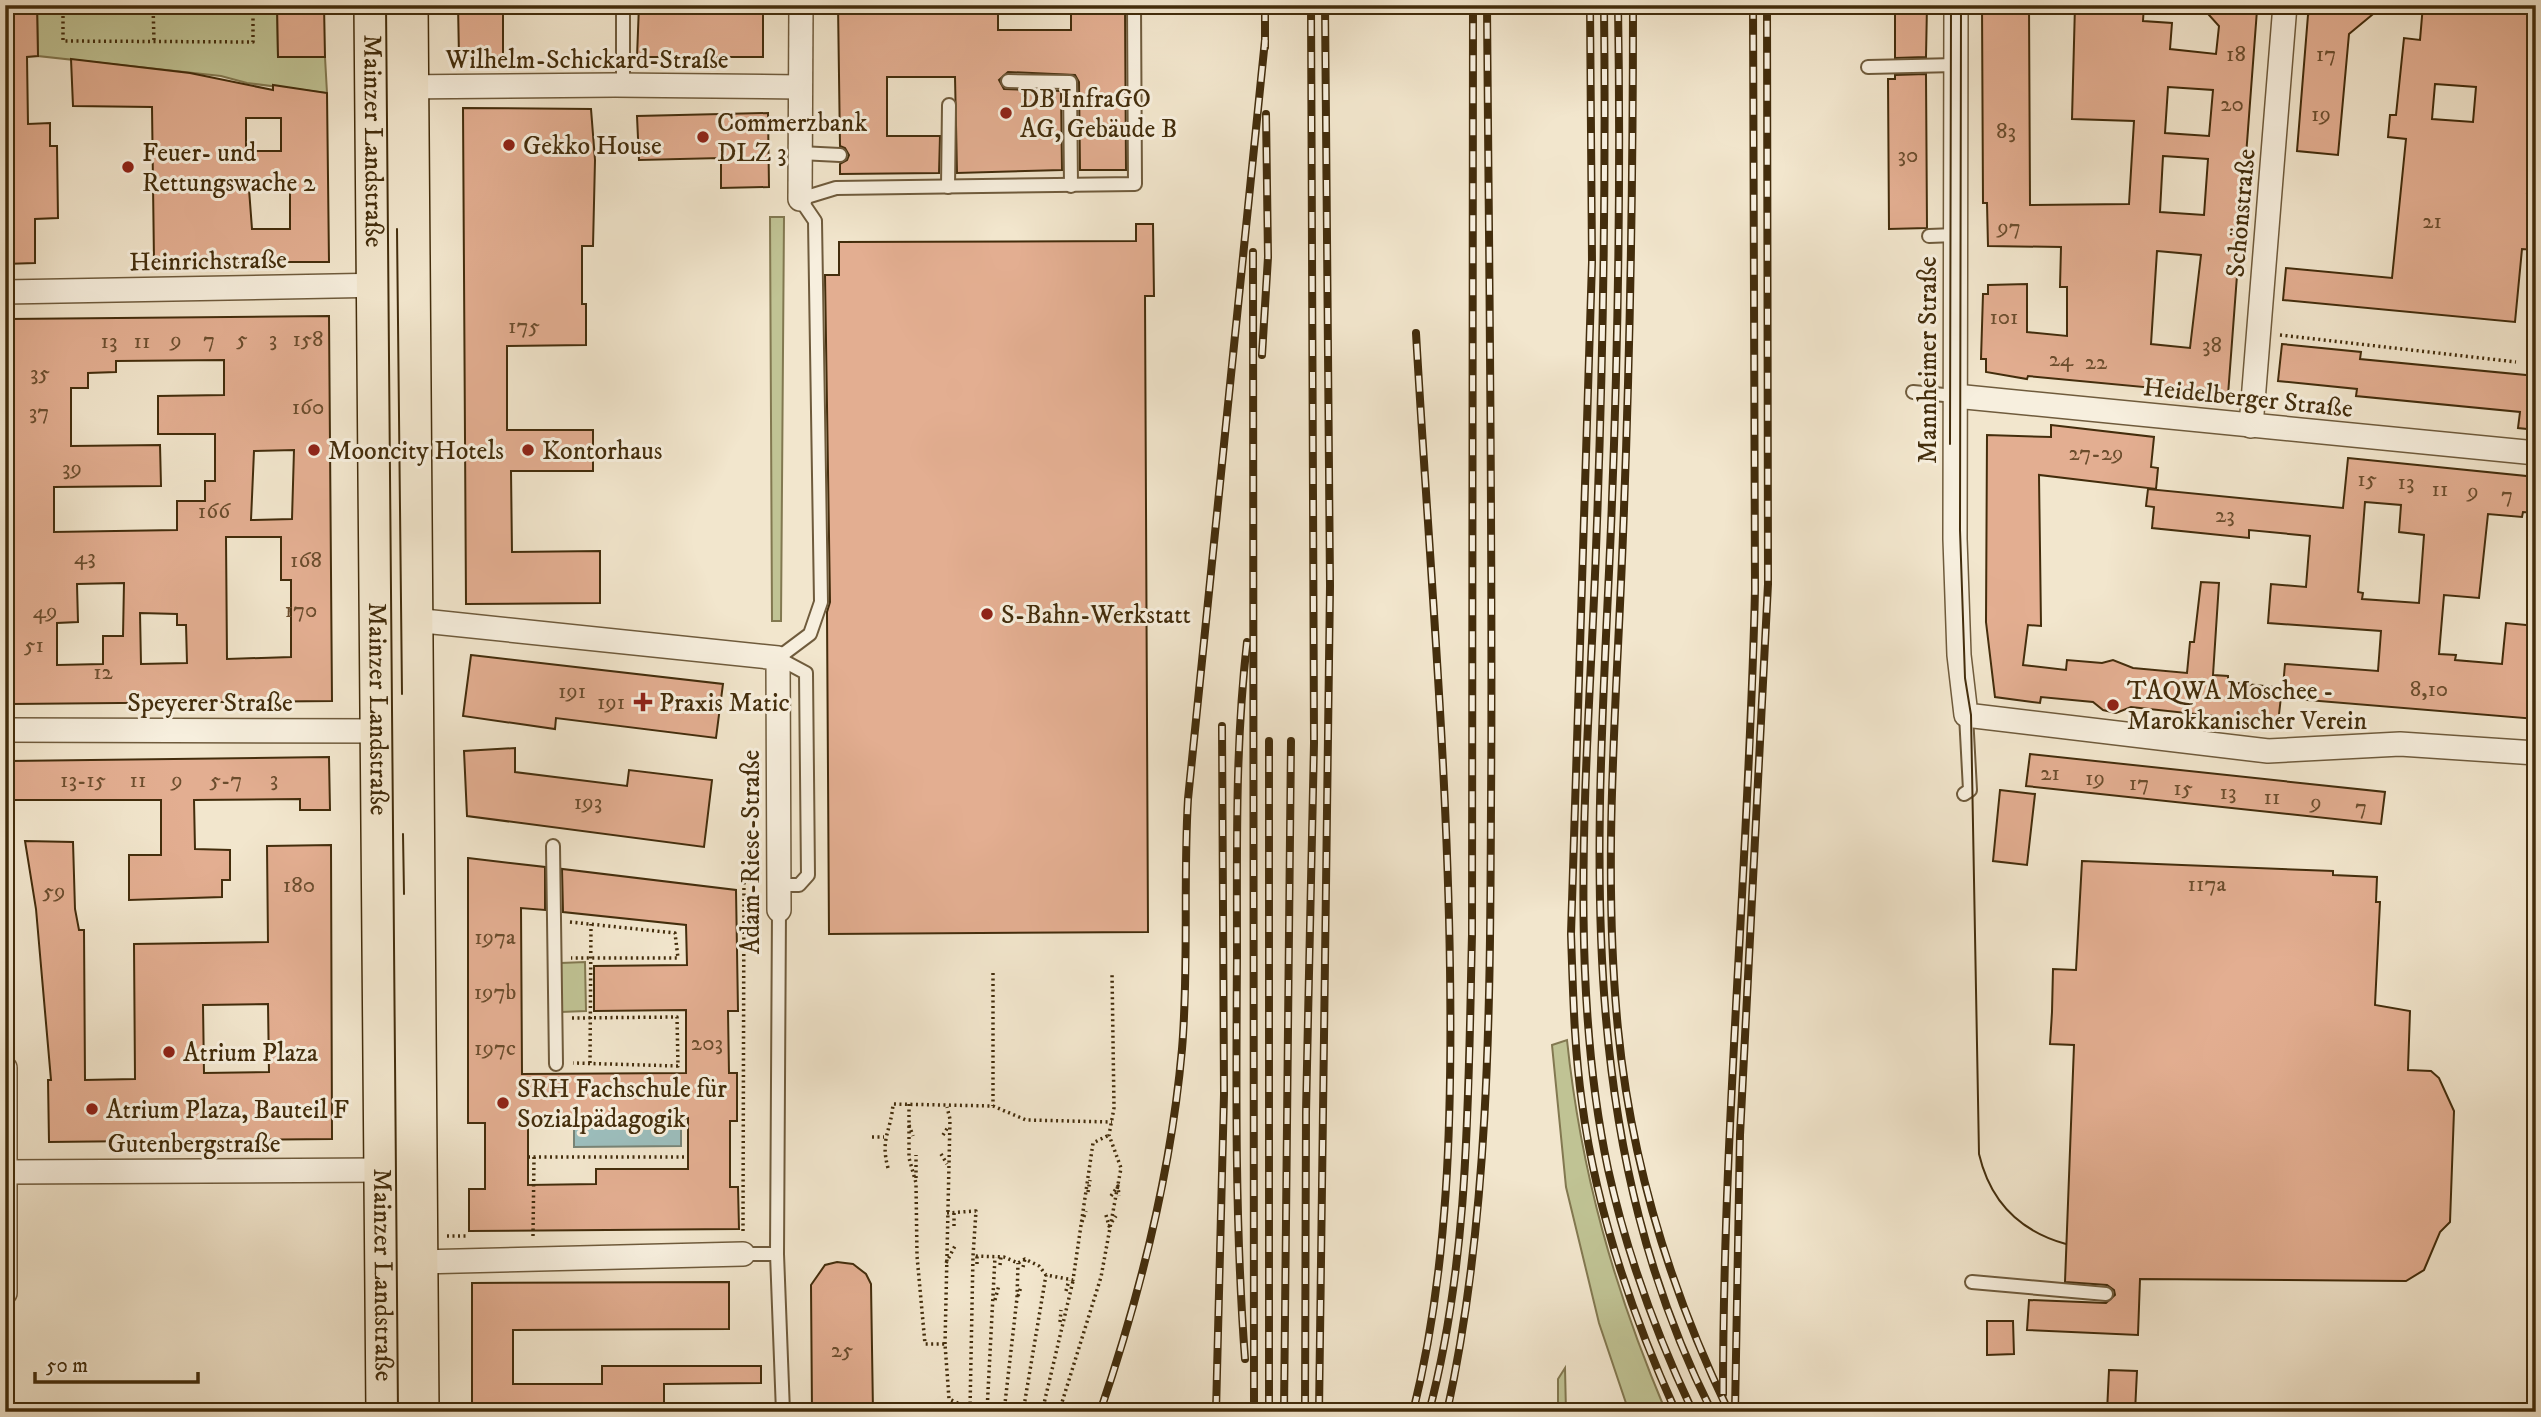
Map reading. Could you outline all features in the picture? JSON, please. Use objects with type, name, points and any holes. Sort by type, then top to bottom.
[{"type":"main road","name":"Mainzer Landstraße","points":[[373,5],[379,731],[401,1170],[419,1262],[420,1412]]},
{"type":"main road","name":"Mainzer Landstraße","points":[[385,1412],[401,1170],[415,731],[409,5]]},
{"type":"street","points":[[800,199],[801,5]]},
{"type":"street","name":"Mannheimer Straße","points":[[1956,5],[1955,396],[1959,655],[1966,715]]},
{"type":"street","name":"Schönstraße","points":[[2251,426],[2285,5]]},
{"type":"street","name":"Wilhelm-Schickard-Straße","points":[[374,87],[800,87]]},
{"type":"street","name":"Heinrichstraße","points":[[5,292],[412,285]]},
{"type":"street","name":"Heidelberger Straße","points":[[1955,396],[2536,453]]},
{"type":"street","points":[[414,620],[778,658]]},
{"type":"street","name":"Adam-Riese-Straße","points":[[778,658],[779,910]]},
{"type":"street","points":[[1966,715],[2267,751],[2400,744],[2536,753]]},
{"type":"street","name":"Speyerer Straße","points":[[5,730],[415,731]]},
{"type":"street","points":[[5,1068],[5,1293]]},
{"type":"street","name":"Gutenbergstraße","points":[[6,1172],[401,1170]]},
{"type":"street","name":"Mainzer Landstraße","points":[[419,1262],[743,1254]]},
{"type":"lane","points":[[622,5],[623,85]]},
{"type":"lane","points":[[778,658],[810,634],[821,601],[815,221],[800,199],[836,188],[1135,184],[1134,5]]},
{"type":"lane","points":[[1868,66],[1956,65]]},
{"type":"lane","points":[[1008,81],[1070,82],[1071,186]]},
{"type":"lane","points":[[948,187],[949,105]]},
{"type":"lane","points":[[800,153],[840,155]]},
{"type":"lane","points":[[1929,236],[1955,235]]},
{"type":"lane","points":[[1913,392],[1955,396]]},
{"type":"lane","points":[[1964,794],[1970,790],[1966,715]]},
{"type":"lane","points":[[553,846],[556,1064]]},
{"type":"lane","name":"Adam-Riese-Straße","points":[[779,910],[778,1254],[783,1412]]},
{"type":"lane","points":[[743,1254],[778,1254]]},
{"type":"lane","points":[[1972,1282],[2106,1294]]},
{"type":"path","points":[[63,5],[64,41],[253,42],[253,5]]},
{"type":"path","points":[[153,5],[154,41]]},
{"type":"path","points":[[2274,335],[2516,362]]},
{"type":"path","points":[[743,1254],[744,867]]},
{"type":"path","points":[[555,920],[675,933],[678,958],[555,958]]},
{"type":"path","points":[[590,1063],[591,924]]},
{"type":"path","points":[[1059,1412],[1101,1277],[1121,1168],[1109,1135],[1112,1122],[1112,972]]},
{"type":"path","points":[[993,973],[993,1106]]},
{"type":"path","points":[[556,1018],[677,1017],[678,1066],[556,1064]]},
{"type":"path","points":[[888,1155],[888,1168],[886,1136],[892,1125],[893,1104],[993,1106],[1026,1120],[1112,1122]]},
{"type":"path","points":[[909,1104],[909,1158],[916,1183]]},
{"type":"path","points":[[947,1107],[949,1125],[945,1344],[949,1399],[970,1409],[995,1412]]},
{"type":"path","points":[[908,1122],[913,1136]]},
{"type":"path","points":[[943,1135],[949,1125]]},
{"type":"path","points":[[1088,1192],[1093,1143],[1109,1135]]},
{"type":"path","points":[[872,1137],[886,1136]]},
{"type":"path","points":[[941,1154],[947,1164]]},
{"type":"path","points":[[916,1156],[917,1256],[925,1344],[945,1344]]},
{"type":"path","points":[[528,1157],[688,1157]]},
{"type":"path","points":[[533,1236],[534,1157]]},
{"type":"path","points":[[1042,1412],[1071,1280],[1085,1189],[1090,1173]]},
{"type":"path","points":[[1111,1196],[1118,1186]]},
{"type":"path","points":[[1118,1186],[1119,1196]]},
{"type":"path","points":[[947,1213],[976,1211],[970,1409]]},
{"type":"path","points":[[1081,1225],[1086,1211]]},
{"type":"path","points":[[954,1213],[954,1226]]},
{"type":"path","points":[[1106,1215],[1109,1226]]},
{"type":"path","points":[[1109,1226],[1116,1216]]},
{"type":"path","points":[[946,1264],[955,1246]]},
{"type":"path","points":[[975,1256],[1001,1257],[1018,1263],[1025,1259]]},
{"type":"path","points":[[975,1256],[977,1264]]},
{"type":"path","points":[[987,1411],[995,1300],[995,1257]]},
{"type":"path","points":[[1000,1265],[1001,1257]]},
{"type":"path","points":[[1025,1259],[1039,1266],[1046,1275],[1071,1280]]},
{"type":"path","points":[[1023,1267],[1025,1259]]},
{"type":"path","points":[[1004,1412],[1017,1298],[1018,1263]]},
{"type":"path","points":[[1023,1412],[1046,1275]]},
{"type":"path","points":[[1066,1291],[1071,1280]]},
{"type":"path","points":[[974,1298],[976,1284]]},
{"type":"path","points":[[995,1300],[999,1285]]},
{"type":"path","points":[[1017,1298],[1021,1287]]},
{"type":"path","points":[[1060,1324],[1061,1310]]},
{"type":"green space","points":[[37,5],[277,5],[278,57],[325,57],[327,93],[247,83],[221,76],[38,56]]},
{"type":"green space","points":[[770,217],[784,217],[781,621],[772,621]]},
{"type":"green space","points":[[585,962],[586,1011],[561,1012],[561,963]]},
{"type":"green space","points":[[1567,1040],[1581,1137],[1602,1230],[1631,1321],[1666,1412],[1629,1412],[1599,1323],[1566,1187],[1552,1045]]},
{"type":"green space","points":[[1565,1368],[1566,1412],[1558,1412],[1558,1379]]},
{"type":"water","points":[[574,1128],[681,1128],[681,1146],[574,1147]]},
{"type":"building","points":[[5,5],[37,5],[38,56],[27,57],[28,124],[50,123],[50,146],[57,146],[58,218],[35,219],[35,263],[5,264]]},
{"type":"building","points":[[277,5],[324,5],[325,57],[278,57]]},
{"type":"building","points":[[458,5],[503,5],[503,56],[459,57]]},
{"type":"building","points":[[639,5],[763,5],[763,57],[637,57]]},
{"type":"building","name":"DB InfraGO AG, Gebäude B","points":[[838,5],[876,5],[876,12],[960,11],[960,5],[998,5],[998,30],[1071,30],[1071,5],[1125,5],[1126,170],[1080,170],[1079,82],[1075,75],[1008,72],[999,80],[1004,89],[1061,91],[1062,170],[957,173],[955,77],[887,77],[887,136],[940,136],[939,173],[840,174],[840,164],[847,160],[849,155],[845,148],[840,146]]},
{"type":"building","points":[[1895,5],[1927,5],[1926,57],[1895,58]]},
{"type":"building","points":[[1982,5],[2029,5],[2030,205],[2129,204],[2134,121],[2072,119],[2075,5],[2144,5],[2143,21],[2172,23],[2170,49],[2216,54],[2219,26],[2200,5],[2252,5],[2257,10],[2228,395],[2028,376],[2027,379],[1986,372],[1986,359],[1981,359],[1983,294],[1988,294],[1988,285],[2027,284],[2027,332],[2067,336],[2067,287],[2060,287],[2061,247],[1988,246],[1987,203],[1983,203]],"holes":[[[2168,87],[2213,90],[2209,136],[2165,133]],[[2163,156],[2208,159],[2204,215],[2160,212]],[[2157,251],[2201,255],[2190,348],[2151,344]]]},
{"type":"building","points":[[2320,5],[2384,5],[2349,34],[2338,155],[2297,151],[2308,15]]},
{"type":"building","points":[[2423,5],[2474,5],[2536,13],[2536,102],[2527,193],[2536,194],[2536,250],[2522,249],[2515,322],[2283,300],[2286,268],[2392,278],[2406,139],[2388,137],[2390,115],[2396,115],[2404,38],[2420,40]],"holes":[[[2435,84],[2476,87],[2473,122],[2432,119]]]},
{"type":"building","points":[[71,59],[190,73],[273,90],[273,85],[327,93],[329,262],[154,262],[152,107],[73,106]],"holes":[[[246,118],[281,118],[281,151],[246,151]],[[290,188],[290,229],[252,229],[249,189]]]},
{"type":"building","points":[[1926,74],[1927,228],[1889,229],[1888,79],[1895,79],[1895,75]]},
{"type":"building","points":[[463,108],[591,109],[595,160],[593,246],[582,246],[582,304],[586,304],[586,345],[507,346],[507,430],[593,430],[593,471],[511,471],[512,552],[600,551],[600,603],[466,604]]},
{"type":"building","name":"Commerzbank DLZ 3","points":[[768,113],[769,187],[721,188],[721,158],[639,160],[637,116]]},
{"type":"building","name":"S-Bahn-Werkstatt","points":[[1136,224],[1153,224],[1154,296],[1145,296],[1148,932],[829,934],[827,612],[830,602],[825,275],[839,275],[839,242],[1136,241]]},
{"type":"building","points":[[329,316],[332,701],[12,704],[11,584],[8,584],[8,319]],"holes":[[[224,360],[224,395],[158,396],[158,434],[215,434],[215,481],[205,481],[205,501],[177,501],[177,530],[54,532],[54,487],[161,486],[160,445],[71,446],[71,388],[88,388],[88,373],[116,372],[116,361]],[[294,450],[292,519],[251,520],[254,451]],[[226,537],[281,537],[281,580],[291,580],[291,657],[227,659]],[[124,583],[123,636],[103,636],[103,664],[57,665],[57,623],[78,622],[77,584]],[[140,613],[177,614],[177,625],[186,625],[187,663],[141,664]]]},
{"type":"building","points":[[2282,344],[2361,352],[2360,359],[2536,376],[2536,430],[2518,428],[2520,412],[2356,396],[2357,389],[2278,381]]},
{"type":"building","points":[[2051,425],[2154,437],[2151,467],[2158,468],[2156,489],[2039,475],[2041,626],[2028,625],[2023,665],[2066,670],[2067,660],[2102,663],[2113,660],[2133,668],[2187,673],[2190,642],[2194,642],[2201,582],[2219,583],[2213,675],[2228,676],[2228,682],[2282,688],[2278,723],[2131,707],[2116,713],[2103,710],[2093,702],[2041,697],[2040,703],[1995,697],[1986,622],[1987,435],[2051,437]]},
{"type":"building","points":[[2348,458],[2536,477],[2536,513],[2523,512],[2522,517],[2488,514],[2479,598],[2444,595],[2439,654],[2456,655],[2455,660],[2502,664],[2506,623],[2536,626],[2536,719],[2282,698],[2285,664],[2378,671],[2381,631],[2268,623],[2271,584],[2306,587],[2310,536],[2249,530],[2249,538],[2152,528],[2154,507],[2146,506],[2148,489],[2343,508]],"holes":[[[2365,502],[2401,505],[2399,532],[2424,535],[2419,603],[2362,599],[2363,593],[2358,592]]]},
{"type":"building","points":[[471,655],[723,684],[716,738],[556,718],[555,729],[463,716]]},
{"type":"building","points":[[515,748],[515,772],[627,786],[629,770],[712,780],[704,847],[467,816],[464,751]]},
{"type":"building","points":[[2030,754],[2385,792],[2381,824],[2026,786]]},
{"type":"building","points":[[329,757],[330,810],[300,810],[300,799],[194,800],[195,849],[230,850],[230,880],[222,880],[222,897],[129,900],[129,855],[161,855],[161,800],[9,800],[9,761]]},
{"type":"building","points":[[2000,790],[2035,794],[2027,865],[1993,861]]},
{"type":"building","name":"Atrium Plaza","points":[[25,841],[73,842],[75,909],[79,930],[84,930],[85,1080],[135,1079],[134,944],[268,942],[267,846],[331,845],[332,1139],[49,1142],[48,1080],[51,1080],[36,909]],"holes":[[[268,1004],[269,1072],[204,1073],[203,1005]]]},
{"type":"building","points":[[468,858],[545,867],[545,910],[521,908],[522,1074],[686,1073],[686,1010],[594,1011],[594,966],[687,965],[686,925],[563,912],[562,869],[736,890],[738,1011],[728,1011],[729,1073],[737,1073],[737,1121],[730,1121],[730,1187],[738,1187],[739,1229],[469,1231],[469,1189],[485,1189],[485,1123],[468,1123]],"holes":[[[688,1118],[688,1169],[596,1169],[596,1184],[528,1185],[528,1119]]]},
{"type":"building","points":[[2082,861],[2333,871],[2333,875],[2377,877],[2376,902],[2380,902],[2375,1005],[2410,1011],[2408,1070],[2431,1071],[2439,1078],[2454,1111],[2450,1222],[2440,1232],[2424,1270],[2406,1281],[2140,1279],[2138,1335],[2027,1330],[2029,1300],[2106,1303],[2115,1295],[2114,1290],[2107,1285],[2065,1282],[2074,1045],[2050,1044],[2053,969],[2076,970]]},
{"type":"building","points":[[837,1262],[853,1264],[866,1274],[871,1284],[873,1412],[812,1412],[811,1285],[825,1265]]},
{"type":"building","points":[[729,1282],[729,1329],[513,1330],[513,1384],[602,1384],[602,1366],[761,1366],[761,1383],[664,1384],[664,1412],[472,1412],[472,1283]]},
{"type":"building","points":[[1987,1321],[2013,1321],[2014,1354],[1987,1355]]},
{"type":"building","points":[[2109,1370],[2137,1371],[2135,1412],[2107,1412]]},
{"type":"tram line","points":[[386,5],[398,1412]]},
{"type":"tram line","points":[[1950,444],[1951,5]]},
{"type":"tram line","points":[[1961,5],[1960,530],[1965,678],[1971,715],[1979,1154],[1991,1186],[2009,1212],[2034,1231],[2066,1244]]},
{"type":"tram line","points":[[397,229],[402,694]]},
{"type":"tram line","points":[[403,834],[404,894]]},
{"type":"railway","points":[[1265,5],[1265,47]]},
{"type":"railway","points":[[1305,1412],[1306,1112],[1314,743],[1311,5]]},
{"type":"railway","points":[[1319,1412],[1330,586],[1325,5]]},
{"type":"railway","points":[[1429,1412],[1442,1353],[1460,1235],[1469,1054],[1472,935],[1473,5]]},
{"type":"railway","points":[[1447,1412],[1472,1263],[1480,1187],[1488,1033],[1492,605],[1487,5]]},
{"type":"railway","points":[[1590,5],[1592,262],[1571,934],[1576,1040],[1588,1143],[1606,1222],[1631,1300],[1676,1412]]},
{"type":"railway","points":[[1604,5],[1602,345],[1584,860],[1587,1017],[1595,1094],[1615,1200],[1644,1293],[1693,1412]]},
{"type":"railway","points":[[1618,5],[1617,332],[1601,754],[1603,978],[1614,1088],[1634,1197],[1666,1305],[1712,1412]]},
{"type":"railway","points":[[1633,5],[1628,402],[1611,844],[1613,967],[1624,1078],[1644,1177],[1672,1273],[1708,1367],[1729,1412]]},
{"type":"railway","points":[[1723,1394],[1727,1193],[1755,590],[1753,5]]},
{"type":"railway","points":[[1735,1412],[1740,1135],[1768,584],[1767,5]]},
{"type":"railway","points":[[1100,1412],[1115,1368],[1152,1233],[1177,1095],[1184,1018],[1188,799],[1265,40]]},
{"type":"railway","points":[[1262,355],[1268,257],[1266,114]]},
{"type":"railway","points":[[1253,252],[1254,1412]]},
{"type":"railway","points":[[1413,1412],[1425,1358],[1441,1247],[1450,1079],[1445,809],[1416,333]]},
{"type":"railway","points":[[1245,1359],[1237,1158],[1237,877],[1239,759],[1247,642]]},
{"type":"railway","points":[[1216,1412],[1224,1094],[1222,726]]},
{"type":"railway","points":[[1269,741],[1269,1412]]},
{"type":"railway","points":[[1284,1412],[1291,741]]},
{"type":"place","name":"DB InfraGO AG, Gebäude B","points":[[1006,113]]},
{"type":"place","name":"Commerzbank DLZ 3","points":[[703,137]]},
{"type":"place","name":"Gekko House","points":[[509,145]]},
{"type":"place","name":"Feuer- und Rettungswache 2","points":[[128,167]]},
{"type":"place","name":"Mooncity Hotels","points":[[314,450]]},
{"type":"place","name":"Kontorhaus","points":[[528,450]]},
{"type":"place","name":"S-Bahn-Werkstatt","points":[[987,614]]},
{"type":"place","name":"Praxis Matic","points":[[643,702]]},
{"type":"place","name":"TAQWA Moschee - Marokkanischer Verein","points":[[2113,705]]},
{"type":"place","name":"Atrium Plaza","points":[[169,1052]]},
{"type":"place","name":"SRH Fachschule für Sozialpädagogik","points":[[503,1103]]},
{"type":"place","name":"Atrium Plaza, Bauteil F","points":[[92,1109]]}]
